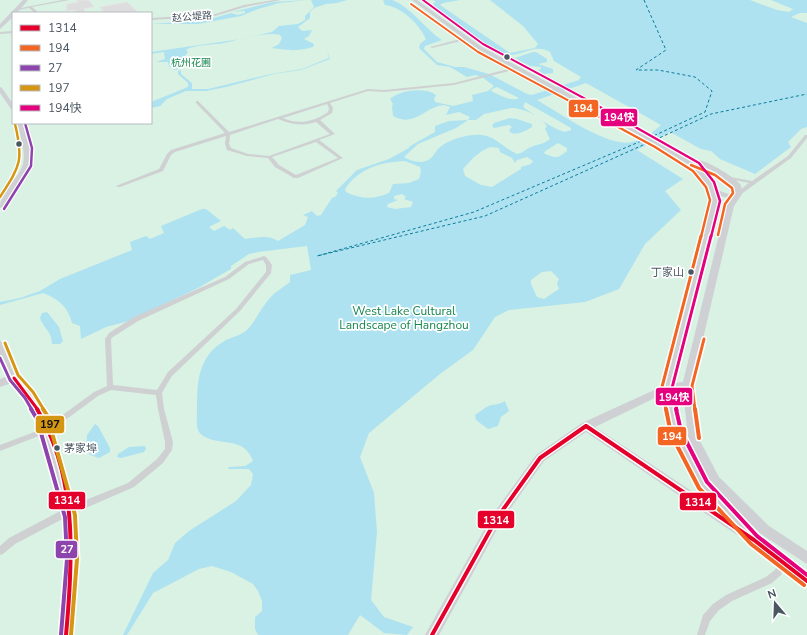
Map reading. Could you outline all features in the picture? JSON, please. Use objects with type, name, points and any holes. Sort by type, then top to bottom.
[{"type":"main road","points":[[15,12],[26,0]]},
{"type":"main road","points":[[414,0],[464,38],[516,68],[552,86]]},
{"type":"main road","points":[[419,0],[468,38],[568,95],[727,177],[737,185],[738,194],[730,206],[687,386],[693,436],[715,481],[765,530],[807,558]]},
{"type":"main road","points":[[0,27],[12,15]]},
{"type":"main road","points":[[0,89],[12,107]]},
{"type":"main road","points":[[0,206],[26,165],[26,149],[20,124]]},
{"type":"main road","points":[[659,143],[696,167],[713,191],[715,200],[667,388],[676,433],[703,485],[754,540]]},
{"type":"main road","points":[[706,180],[718,176],[727,177]]},
{"type":"main road","points":[[713,191],[728,196],[738,194]]},
{"type":"main road","points":[[0,345],[14,378],[28,395],[42,417],[47,430],[69,511],[72,559],[66,635]]},
{"type":"main road","points":[[0,383],[14,378]]},
{"type":"main road","points":[[432,635],[497,518],[540,458],[586,426],[667,388],[687,386]]},
{"type":"main road","points":[[586,426],[754,540],[807,581]]},
{"type":"main road","points":[[754,540],[765,530]]},
{"type":"street","points":[[15,12],[54,1],[67,0]]},
{"type":"street","name":"赵公堤路","points":[[152,19],[208,16],[243,6],[279,0]]},
{"type":"street","points":[[30,7],[36,12]]},
{"type":"street","points":[[0,33],[12,32]]},
{"type":"street","points":[[432,47],[464,38]]},
{"type":"street","points":[[118,186],[161,170],[169,154],[173,151],[368,90],[387,91],[454,84],[473,78],[480,79],[516,68]]},
{"type":"street","points":[[197,102],[228,134],[227,144],[229,149],[247,155],[269,157],[334,134],[318,120]]},
{"type":"street","points":[[280,118],[285,122],[295,124],[318,120],[330,113],[331,108],[328,103]]},
{"type":"street","points":[[738,194],[751,182],[764,176],[788,158],[799,143],[807,136]]},
{"type":"street","points":[[269,157],[273,163],[296,177],[341,158],[316,140]]},
{"type":"street","points":[[727,177],[751,182]]},
{"type":"street","points":[[0,551],[12,541],[69,511],[131,485],[160,461],[168,450],[169,442],[161,409],[159,393],[170,374],[238,310],[269,272],[269,265],[264,258],[247,264],[227,278],[136,319],[110,335],[108,339],[110,387]]},
{"type":"street","points":[[0,448],[47,430],[96,394],[110,387],[159,393]]},
{"type":"street","points":[[701,635],[702,627],[714,607],[738,593],[777,575],[782,569],[782,562]]},
{"type":"green space","name":"West Lake Cultural Landscape of Hangzhou","points":[[0,0],[807,0],[807,635],[0,635]]},
{"type":"water","points":[[307,0],[279,3],[241,16],[198,24],[152,24],[207,20],[231,13],[238,15],[245,13],[245,11],[233,12],[273,2]]},
{"type":"water","points":[[311,0],[347,0],[314,8],[310,12],[310,18],[298,27],[302,31],[312,30],[309,36],[304,39],[314,44],[313,47],[296,50],[272,48],[279,44],[282,38],[280,35],[268,34],[250,37],[272,32],[279,26],[298,24],[305,20],[305,16],[314,7]]},
{"type":"water","points":[[383,0],[392,0],[399,3],[442,40],[425,46],[424,49],[437,62],[489,74],[527,94],[532,95],[579,80],[581,77],[554,61],[550,52],[544,50],[534,49],[514,55],[502,53],[434,6],[433,3],[436,2],[433,0],[460,0],[443,3],[440,5],[510,53],[535,48],[538,44],[523,26],[490,0],[750,0],[777,10],[789,12],[793,9],[771,0],[807,0],[807,13],[800,13],[791,17],[807,23],[807,127],[801,129],[788,142],[791,147],[755,174],[720,159],[711,151],[701,149],[670,132],[637,150],[683,179],[665,191],[681,210],[645,244],[619,289],[585,302],[509,310],[495,317],[473,350],[440,374],[369,433],[360,457],[374,493],[377,532],[371,600],[384,617],[413,627],[407,635],[384,633],[360,615],[348,635],[258,635],[255,629],[255,617],[262,611],[262,601],[258,591],[253,584],[231,572],[212,566],[199,569],[153,593],[127,635],[123,635],[153,573],[168,560],[175,543],[189,531],[236,501],[251,485],[253,474],[249,469],[228,469],[229,467],[245,466],[253,461],[249,453],[237,445],[208,438],[202,435],[197,428],[197,391],[201,371],[204,362],[216,346],[246,331],[275,293],[290,282],[290,275],[311,270],[307,246],[249,254],[231,266],[231,269],[198,288],[129,321],[106,327],[81,339],[80,326],[72,323],[68,312],[62,304],[49,295],[43,293],[0,305],[0,302],[20,298],[40,291],[60,279],[132,250],[130,242],[146,236],[150,239],[164,233],[161,226],[202,209],[206,209],[221,221],[209,227],[214,231],[224,226],[230,230],[233,228],[245,239],[266,237],[278,241],[305,225],[308,217],[303,215],[312,211],[317,216],[321,215],[332,198],[338,193],[336,191],[357,170],[389,159],[409,148],[435,132],[435,126],[449,121],[468,120],[470,117],[459,112],[446,115],[450,107],[444,105],[407,120],[393,116],[393,104],[390,99],[400,93],[419,90],[425,91],[436,95],[434,99],[435,102],[453,106],[473,101],[472,95],[488,91],[494,86],[482,77],[475,75],[467,77],[450,67],[437,65],[419,48],[420,44],[426,39],[414,22],[398,9],[385,5]],"holes":[[[586,83],[661,125],[640,139],[632,142],[622,142],[610,140],[597,135],[537,100]],[[497,87],[519,98],[509,99],[491,91]],[[525,102],[571,128],[571,130],[565,132],[559,130],[541,119],[547,126],[545,129],[550,139],[519,154],[487,136],[471,135],[444,144],[429,160],[426,161],[418,162],[404,157],[418,144],[456,128],[468,120],[476,120],[484,114],[511,108],[521,109],[535,116],[523,107]],[[558,143],[567,148],[567,151],[557,157],[552,157],[544,152]],[[490,147],[499,148],[500,152],[512,158],[515,163],[517,160],[527,157],[533,161],[531,164],[521,167],[521,169],[492,187],[481,185],[465,176],[463,169],[473,158]],[[405,161],[420,167],[421,172],[419,179],[409,183],[393,184],[389,193],[378,197],[367,198],[346,192],[345,189],[364,171],[387,163]],[[402,194],[406,197],[404,199],[413,202],[411,207],[395,209],[387,207],[388,204],[398,200],[394,199],[394,196]],[[551,271],[559,279],[557,283],[559,289],[544,299],[537,297],[531,284],[531,280],[542,272]]]},
{"type":"water","points":[[241,39],[224,43],[196,46],[187,49],[186,50],[188,52],[184,57],[192,60],[182,68],[174,70],[169,66],[168,62],[156,62],[165,59],[164,52],[152,54],[152,52]]},
{"type":"water","points":[[327,50],[330,59],[301,70],[274,74],[206,91],[186,91],[167,99],[160,106],[152,108],[152,102],[188,87],[188,83],[178,74],[178,71],[181,70],[181,74],[192,83],[192,89],[208,89],[271,74],[302,69],[329,58]]},
{"type":"water","points":[[536,52],[547,59],[547,62],[538,64],[553,69],[553,73],[544,74],[538,70],[541,69],[541,67],[530,66],[515,58]]},
{"type":"water","points":[[510,118],[532,124],[532,127],[522,132],[511,133],[509,130],[512,127],[509,125],[494,128],[492,126],[494,123]]},
{"type":"water","points":[[47,312],[59,327],[63,341],[60,344],[52,344],[51,336],[41,321],[40,318],[42,313]]},
{"type":"water","points":[[505,401],[509,411],[501,417],[498,426],[488,429],[476,420],[475,415],[485,408]]},
{"type":"water","points":[[95,424],[98,426],[110,448],[110,452],[99,458],[90,455],[86,449],[87,435]]},
{"type":"water","points":[[145,446],[146,449],[144,452],[121,458],[117,457],[118,454],[129,447]]},
{"type":"building","points":[[76,0],[89,0],[94,7],[84,9],[85,12],[76,12],[75,10],[66,11],[67,4],[78,2]]},
{"type":"building","points":[[127,2],[138,12],[103,12],[100,7]]},
{"type":"ferry route","points":[[644,0],[666,50],[636,70],[658,70],[695,77],[712,91],[705,112],[649,138]]},
{"type":"ferry route","points":[[655,140],[711,114],[807,94]]},
{"type":"ferry route","points":[[646,139],[474,212],[317,256],[485,216],[652,141]]},
{"type":"transit line","name":"194快","points":[[423,0],[483,44],[659,139],[699,163],[714,182],[720,201],[672,388],[681,431],[707,482],[757,536],[807,575]]},
{"type":"transit line","name":"194","points":[[411,4],[478,52],[655,147],[693,171],[706,187],[710,200],[662,387],[671,434],[699,488],[751,544],[804,585]]},
{"type":"transit line","name":"197","points":[[0,197],[20,163],[20,148],[15,124]]},
{"type":"transit line","name":"27","points":[[4,209],[31,166],[32,148],[25,124]]},
{"type":"transit line","name":"194","points":[[691,165],[715,175],[732,188],[733,193],[725,204],[718,235]]},
{"type":"transit line","name":"194","points":[[699,438],[692,386],[704,339]]},
{"type":"transit line","name":"197","points":[[5,343],[18,375],[33,392],[47,415],[75,515],[77,559],[71,635]]},
{"type":"transit line","name":"27","points":[[0,358],[10,380],[25,398],[37,419],[65,517],[67,559],[61,635]]},
{"type":"transit line","name":"1314","points":[[14,378],[39,412],[47,429],[60,465],[68,503],[72,541],[72,559],[71,588],[66,635]]},
{"type":"transit line","name":"1314","points":[[586,426],[754,540],[807,581]]},
{"type":"transit line","name":"1314","points":[[432,635],[497,518],[540,458],[586,426]]},
{"type":"place","name":"丁家山","points":[[691,272]]},
{"type":"place","name":"茅家埠","points":[[57,448]]},
{"type":"park label","name":"杭州花圃","points":[[191,62]]}]
